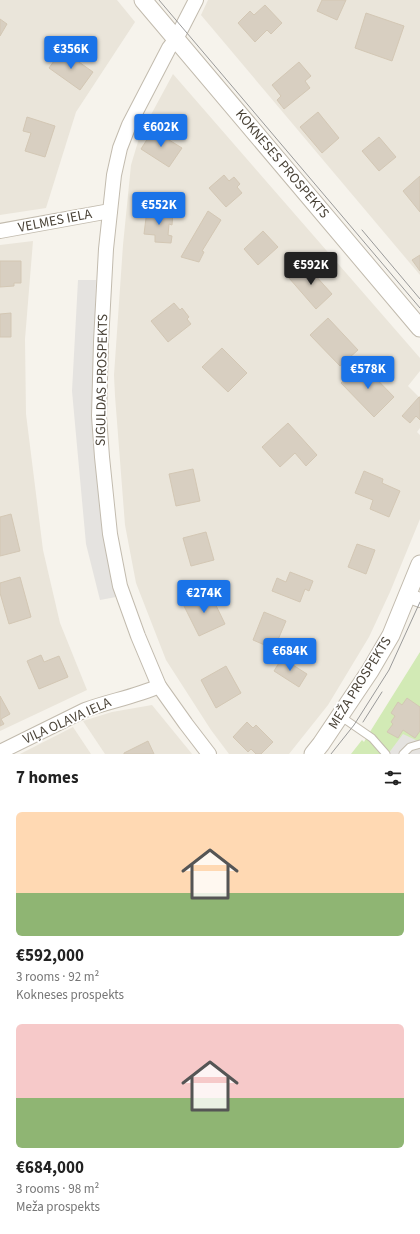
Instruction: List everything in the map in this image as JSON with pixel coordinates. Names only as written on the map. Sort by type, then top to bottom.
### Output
[{"type":"street","name":"KOKNESES PROSPEKTS","points":[[143,0],[420,328]]},
{"type":"street","name":"SIGULDAS PROSPEKTS","points":[[196,0],[129,125],[120,148],[114,175],[110,211],[100,342],[99,416],[110,534],[120,586],[158,686],[209,754]]},
{"type":"street","name":"VELMES IELA","points":[[0,231],[110,211]]},
{"type":"street","name":"MEŽA PROSPEKTS","points":[[313,754],[370,671],[414,597],[420,564]]},
{"type":"street","name":"VIĻA OLAVA IELA","points":[[0,752],[85,710],[149,691],[158,686]]},
{"type":"lane","points":[[340,716],[372,738],[386,754]]},
{"type":"lane","points":[[404,754],[410,748],[420,744]]},
{"type":"shaded area","points":[[0,0],[117,0],[135,22],[76,112],[46,208],[0,215]]},
{"type":"shaded area","points":[[208,0],[420,0],[420,275],[201,15]]},
{"type":"shaded area","points":[[173,74],[420,358],[420,371],[408,386],[419,397],[402,416],[410,423],[416,416],[420,420],[420,428],[417,432],[420,435],[420,519],[390,592],[369,637],[328,705],[289,754],[229,754],[211,730],[166,660],[136,583],[125,525],[114,375],[123,245],[131,165],[140,135]]},
{"type":"shaded area","points":[[33,241],[25,339],[26,414],[43,550],[60,623],[87,690],[0,731],[0,245]]},
{"type":"shaded area","points":[[78,280],[96,280],[93,391],[104,540],[116,597],[100,600],[86,544],[72,391]]},
{"type":"shaded area","points":[[152,705],[192,754],[105,754],[83,721],[112,712]]},
{"type":"shaded area","points":[[73,727],[91,754],[20,754]]},
{"type":"shaded area","points":[[403,734],[420,742],[420,754],[388,754]]},
{"type":"green space","points":[[420,652],[420,754],[351,754],[362,740],[364,742]]},
{"type":"building","points":[[322,0],[346,0],[337,20],[317,11]]},
{"type":"building","points":[[265,5],[282,23],[271,34],[267,30],[255,42],[238,23],[250,11],[254,15]]},
{"type":"building","points":[[366,13],[404,26],[392,61],[355,48]]},
{"type":"building","points":[[0,19],[7,24],[0,36]]},
{"type":"building","points":[[62,50],[93,72],[80,90],[49,68]]},
{"type":"building","points":[[299,62],[311,76],[305,81],[310,88],[284,109],[277,100],[281,96],[272,85]]},
{"type":"building","points":[[318,112],[339,138],[322,153],[300,127]]},
{"type":"building","points":[[27,117],[55,126],[45,157],[25,151],[31,133],[23,131]]},
{"type":"building","points":[[153,130],[182,148],[169,167],[141,149]]},
{"type":"building","points":[[379,137],[396,157],[379,171],[362,151]]},
{"type":"building","points":[[224,175],[229,181],[234,177],[240,184],[237,187],[242,193],[226,207],[209,188]]},
{"type":"building","points":[[420,176],[420,212],[403,191]]},
{"type":"building","points":[[147,210],[173,213],[172,225],[169,224],[168,235],[172,236],[171,243],[155,242],[155,235],[144,234]]},
{"type":"building","points":[[208,211],[221,220],[202,251],[204,252],[199,262],[181,257]]},
{"type":"building","points":[[263,231],[278,247],[258,265],[244,249]]},
{"type":"building","points":[[420,255],[420,271],[412,260]]},
{"type":"building","points":[[0,261],[21,261],[21,283],[14,283],[14,286],[0,287]]},
{"type":"building","points":[[305,264],[332,294],[316,309],[289,278]]},
{"type":"building","points":[[174,303],[180,310],[182,308],[189,317],[187,319],[191,324],[168,342],[151,321]]},
{"type":"building","points":[[11,313],[11,337],[0,337],[0,314]]},
{"type":"building","points":[[328,318],[358,350],[340,366],[310,335]]},
{"type":"building","points":[[222,348],[247,373],[228,392],[202,367]]},
{"type":"building","points":[[361,363],[394,397],[374,417],[341,383]]},
{"type":"building","points":[[419,397],[420,420],[416,416],[410,423],[402,416]]},
{"type":"building","points":[[288,423],[317,455],[306,466],[295,453],[280,467],[262,447]]},
{"type":"building","points":[[193,469],[200,501],[176,506],[169,474]]},
{"type":"building","points":[[364,471],[383,479],[382,483],[400,491],[389,517],[370,509],[373,500],[355,493]]},
{"type":"building","points":[[11,514],[20,551],[0,556],[0,517]]},
{"type":"building","points":[[206,532],[214,560],[191,566],[183,538]]},
{"type":"building","points":[[357,544],[375,550],[366,574],[348,567]]},
{"type":"building","points":[[290,572],[313,581],[309,591],[305,589],[300,602],[272,591],[277,578],[286,582]]},
{"type":"building","points":[[20,577],[31,617],[9,624],[0,593],[0,583]]},
{"type":"building","points":[[209,591],[225,624],[199,636],[183,604]]},
{"type":"building","points":[[264,612],[286,621],[274,649],[253,640]]},
{"type":"building","points":[[41,655],[44,662],[59,656],[68,677],[39,689],[27,661]]},
{"type":"building","points":[[282,658],[307,674],[299,687],[274,671]]},
{"type":"building","points":[[226,666],[241,693],[216,708],[201,680]]},
{"type":"building","points":[[0,696],[10,714],[1,719],[4,724],[0,726]]},
{"type":"building","points":[[407,698],[420,707],[420,731],[415,738],[403,730],[398,738],[387,732],[393,724],[391,722],[395,716],[391,713],[398,702],[402,705]]},
{"type":"building","points":[[247,722],[253,728],[256,725],[273,742],[261,754],[256,754],[251,749],[248,752],[233,737]]},
{"type":"building","points":[[148,741],[154,754],[124,754],[124,753]]},
{"type":"tram line","points":[[159,0],[420,308]]},
{"type":"tram line","points":[[362,230],[420,299]]},
{"type":"tram line","points":[[331,754],[354,725],[389,670],[420,602]]},
{"type":"tram line","points":[[363,722],[382,692]]}]
